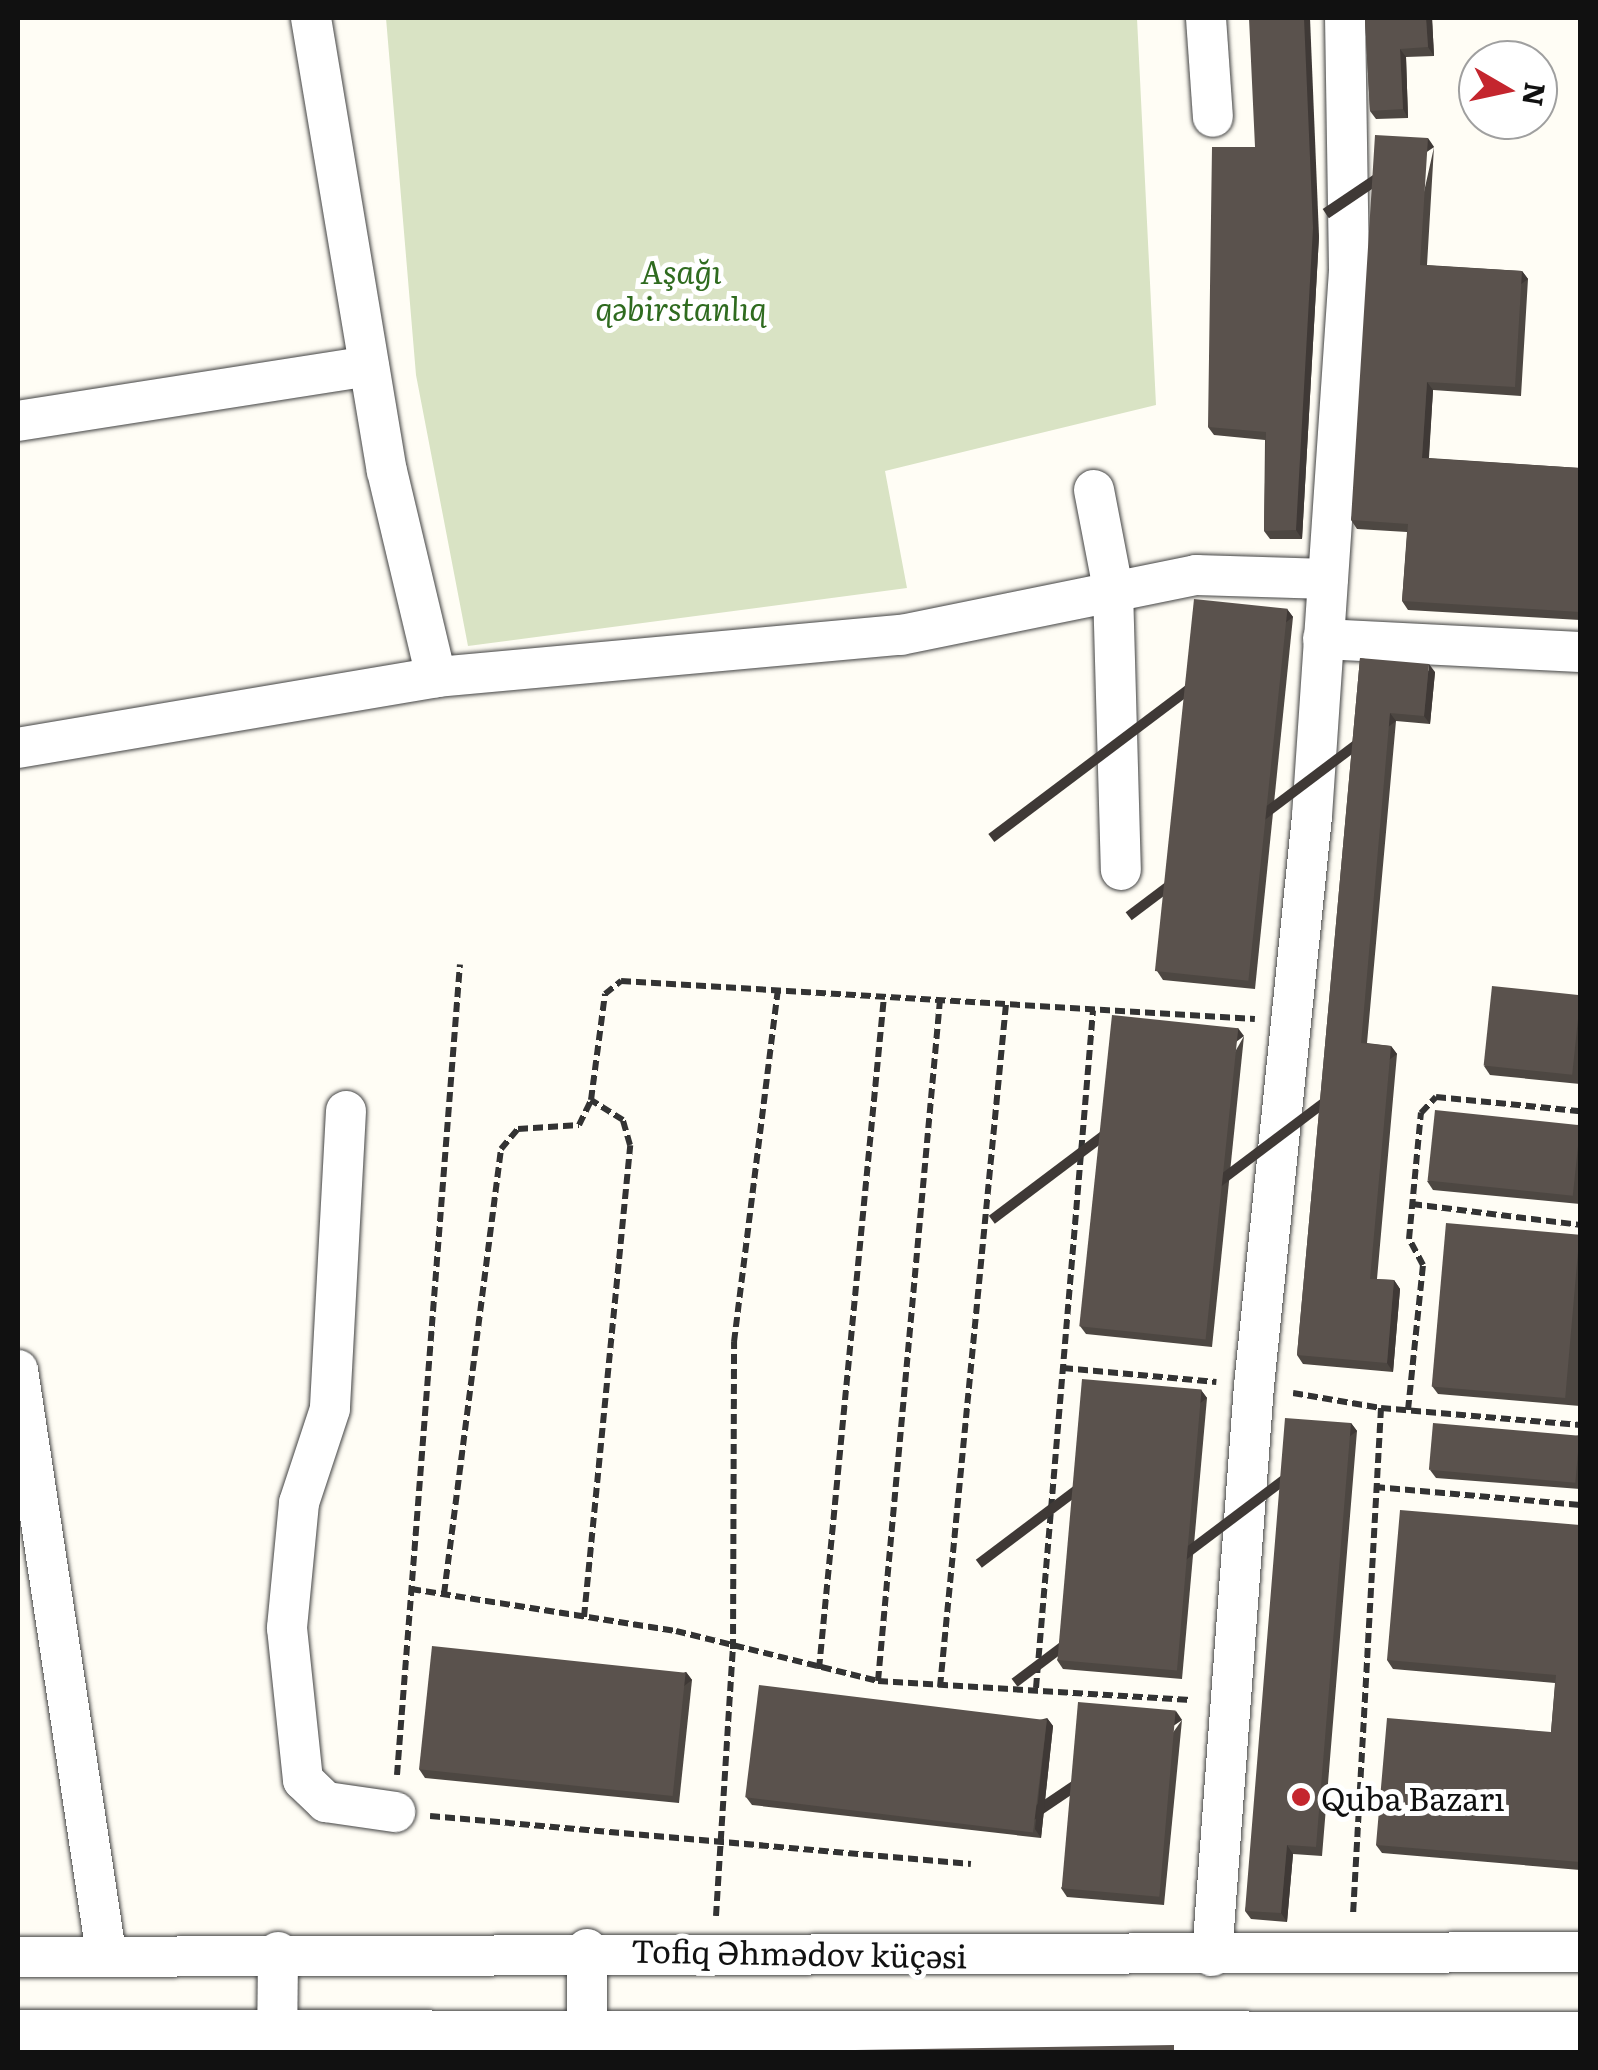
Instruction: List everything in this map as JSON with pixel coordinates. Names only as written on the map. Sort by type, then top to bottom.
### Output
[{"type":"street","points":[[311,18],[370,366],[436,678]]},
{"type":"street","points":[[1206,18],[1212,117]]},
{"type":"street","points":[[1212,1956],[1254,1386],[1291,1021],[1328,579],[1349,270],[1345,18]]},
{"type":"street","points":[[18,421],[370,366]]},
{"type":"street","points":[[1094,490],[1113,589],[1121,870]]},
{"type":"street","points":[[18,748],[436,678],[900,634],[1113,589],[1196,576],[1328,579]]},
{"type":"street","points":[[1322,639],[1580,652]]},
{"type":"street","points":[[346,1111],[330,1409],[299,1503],[287,1628],[304,1780],[326,1802],[395,1812]]},
{"type":"street","points":[[18,1370],[106,1952]]},
{"type":"street","points":[[587,1950],[587,2039]]},
{"type":"street","name":"Tofiq Əhmədov küçəsi","points":[[18,1957],[106,1952],[587,1950],[1212,1956],[1580,1952]]},
{"type":"street","points":[[277,2039],[278,1952]]},
{"type":"street","points":[[18,2030],[277,2039],[1580,2032]]},
{"type":"path","points":[[460,964],[395,1812],[716,1847],[970,1864]]},
{"type":"path","points":[[444,1594],[501,1149],[518,1129],[579,1126],[591,1100],[605,994],[621,981],[1291,1021]]},
{"type":"path","points":[[716,1952],[716,1847],[733,1650],[734,1342],[778,990]]},
{"type":"path","points":[[819,1669],[884,997]]},
{"type":"path","points":[[878,1681],[940,1000]]},
{"type":"path","points":[[940,1687],[1006,1004]]},
{"type":"path","points":[[1036,1688],[1093,1010]]},
{"type":"path","points":[[1408,1410],[1423,1265],[1409,1239],[1420,1113],[1436,1097],[1580,1112]]},
{"type":"path","points":[[584,1617],[630,1145],[623,1120],[591,1100]]},
{"type":"path","points":[[1412,1204],[1580,1225]]},
{"type":"path","points":[[1063,1368],[1254,1386],[1381,1408],[1580,1425]]},
{"type":"path","points":[[1351,1956],[1381,1408]]},
{"type":"path","points":[[1375,1487],[1580,1505]]},
{"type":"path","points":[[410,1589],[584,1617],[878,1681],[1232,1703]]},
{"type":"green space","name":"Aşağı qəbirstanlıq","points":[[386,18],[1137,18],[1156,405],[885,471],[907,588],[468,646],[416,375]]},
{"type":"building","points":[[1249,18],[1304,18],[1313,228],[1296,530],[1264,531],[1266,432],[1208,427],[1212,147],[1255,147]]},
{"type":"building","points":[[1365,18],[1426,18],[1428,47],[1400,49],[1403,109],[1370,111]]},
{"type":"building","points":[[1375,135],[1428,138],[1420,265],[1522,271],[1515,387],[1427,382],[1422,458],[1580,468],[1580,612],[1402,601],[1408,524],[1351,520]]},
{"type":"building","points":[[1194,599],[1287,609],[1248,981],[1155,971]]},
{"type":"building","points":[[1360,658],[1429,664],[1424,716],[1390,713],[1361,1043],[1391,1046],[1370,1279],[1394,1280],[1387,1363],[1297,1355]]},
{"type":"building","points":[[1492,986],[1580,995],[1572,1075],[1484,1066]]},
{"type":"building","points":[[1112,1015],[1238,1028],[1206,1340],[1079,1326]]},
{"type":"building","points":[[1435,1110],[1580,1125],[1573,1196],[1428,1181]]},
{"type":"building","points":[[1446,1223],[1579,1235],[1565,1398],[1432,1386]]},
{"type":"building","points":[[1082,1379],[1202,1389],[1177,1670],[1057,1660]]},
{"type":"building","points":[[1285,1418],[1351,1423],[1316,1847],[1287,1845],[1281,1913],[1245,1911]]},
{"type":"building","points":[[1433,1423],[1579,1436],[1575,1483],[1429,1470]]},
{"type":"building","points":[[1400,1510],[1580,1525],[1580,1862],[1376,1845],[1387,1718],[1551,1732],[1556,1675],[1387,1660]]},
{"type":"building","points":[[432,1646],[686,1673],[673,1796],[419,1769]]},
{"type":"building","points":[[759,1685],[1047,1720],[1033,1832],[745,1797]]},
{"type":"building","points":[[1078,1702],[1176,1711],[1159,1897],[1062,1888]]},
{"type":"building","points":[[1174,2045],[1174,2052],[728,2052]]},
{"type":"place","name":"Quba Bazarı","points":[[1301,1797]]}]
